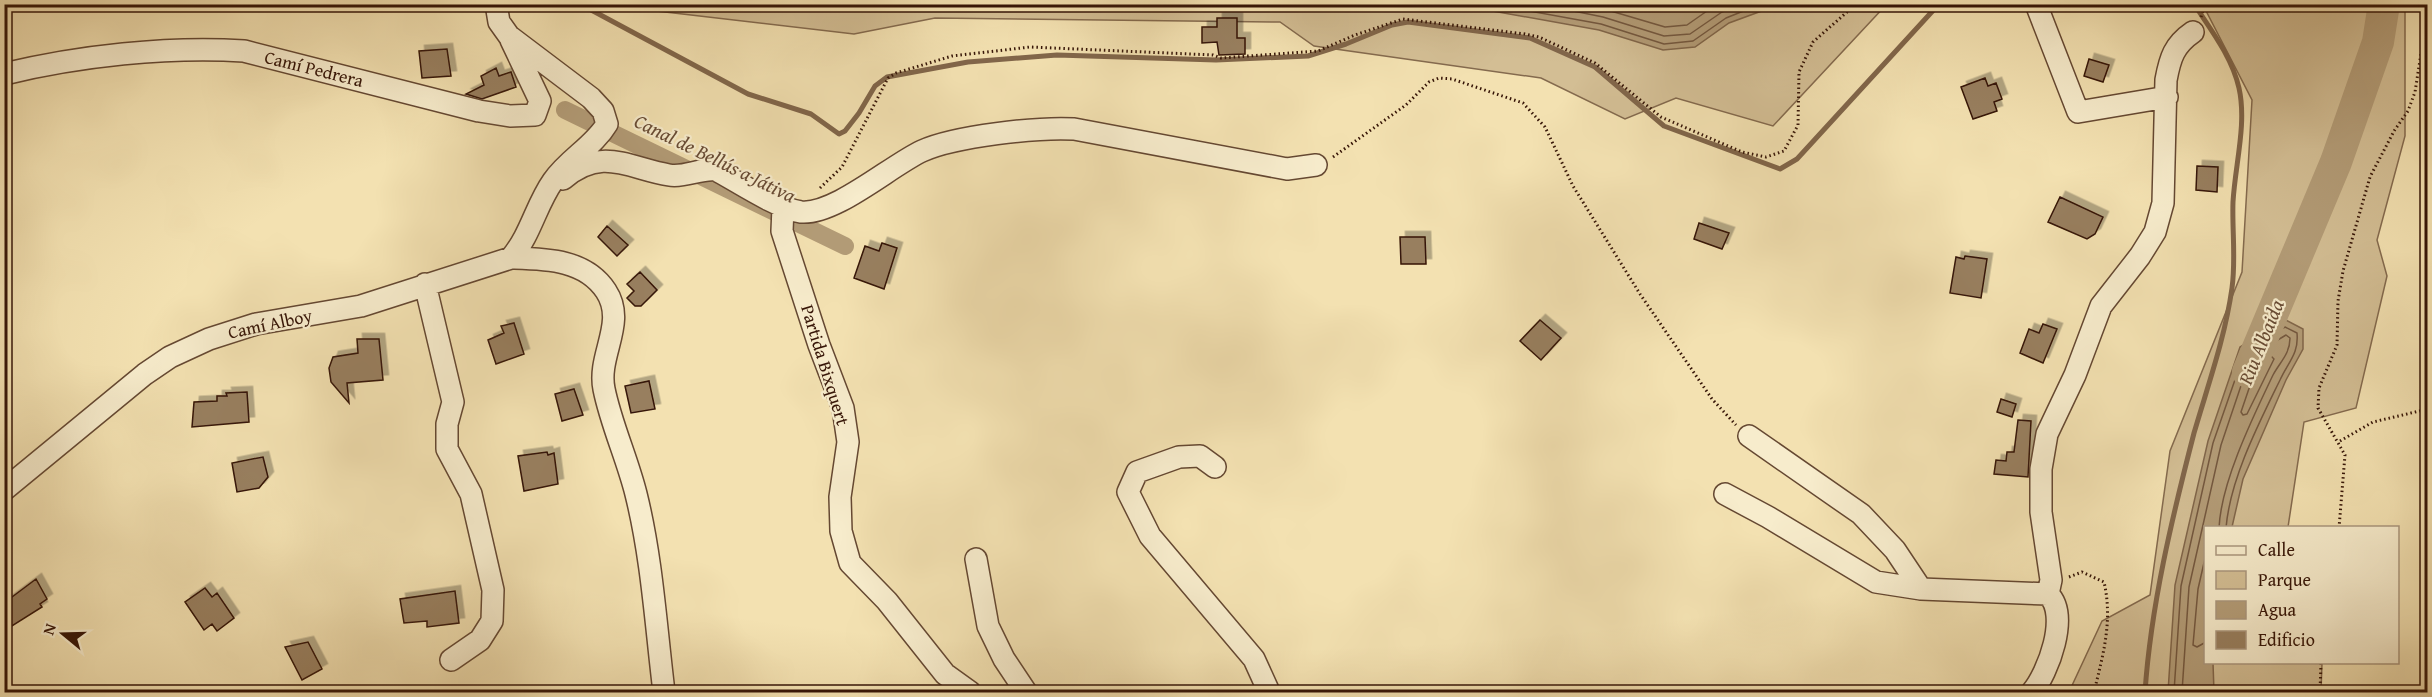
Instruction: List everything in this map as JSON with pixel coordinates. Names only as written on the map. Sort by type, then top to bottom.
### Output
[{"type":"street","points":[[496,4],[499,22],[509,36],[591,98],[603,111],[607,124],[562,169],[542,198],[524,243],[511,258]]},
{"type":"street","points":[[2036,4],[2078,112],[2167,97]]},
{"type":"street","points":[[2048,594],[2051,580],[2040,512],[2045,442],[2101,306],[2140,256],[2160,223],[2170,60],[2180,41],[2198,23]]},
{"type":"street","name":"Camí Pedrera","points":[[4,74],[49,63],[218,49],[244,51],[479,111],[510,116],[535,115],[540,101],[509,36]]},
{"type":"street","points":[[542,198],[568,175],[598,161],[608,160],[670,175],[716,170],[783,207],[801,212],[825,208],[923,150],[948,143],[1048,128],[1074,129],[1287,169],[1316,165]]},
{"type":"street","name":"Partida Bixquert","points":[[783,207],[782,231],[819,345],[843,408],[848,442],[840,497],[841,531],[850,563],[894,609],[945,674],[970,693]]},
{"type":"street","points":[[511,258],[569,263],[598,282],[611,300],[615,326],[605,360],[604,388],[636,496],[657,622],[664,693]]},
{"type":"street","name":"Camí Alboy","points":[[4,490],[145,374],[170,357],[230,331],[256,324],[361,306],[511,258]]},
{"type":"street","points":[[425,284],[453,402],[447,424],[447,449],[471,494],[493,590],[492,621],[480,640],[451,660]]},
{"type":"street","points":[[1749,436],[1861,513],[1896,550],[1921,589]]},
{"type":"street","points":[[1215,467],[1200,456],[1179,457],[1137,472],[1128,492],[1150,536],[1254,659],[1269,693]]},
{"type":"street","points":[[1725,494],[1768,517],[1869,579],[1921,589],[2048,594],[2054,599],[2057,614],[2053,648],[2047,669],[2032,693]]},
{"type":"street","points":[[976,559],[988,626],[1004,659],[1026,693]]},
{"type":"path","points":[[818,190],[842,167],[888,78],[896,73],[952,56],[1030,47],[1213,55],[1221,58],[1318,51],[1354,34],[1403,19],[1539,37],[1595,63],[1661,117],[1742,152],[1766,157],[1784,151],[1798,125],[1799,72],[1813,42],[1856,4]]},
{"type":"path","points":[[2198,23],[2205,4]]},
{"type":"path","points":[[2339,526],[2345,455],[2318,408],[2319,388],[2337,345],[2338,301],[2343,271],[2370,177],[2394,131],[2408,111],[2415,92],[2427,9]]},
{"type":"path","points":[[1316,165],[1336,155],[1406,105],[1429,82],[1439,78],[1452,79],[1523,103],[1545,127],[1573,186],[1640,294],[1712,399],[1749,436]]},
{"type":"path","points":[[2339,441],[2373,422],[2427,409]]},
{"type":"path","points":[[2048,594],[2064,579],[2082,572],[2104,582],[2108,598],[2107,643],[2094,693]]},
{"type":"path","points":[[2320,693],[2321,664]]},
{"type":"green space","points":[[632,5],[1886,5],[1773,126],[1676,98],[1625,119],[1541,78],[1314,46],[1280,22],[935,18],[854,34],[648,10]]},
{"type":"green space","points":[[2203,5],[2405,5],[2405,136],[2377,240],[2387,276],[2356,408],[2304,422],[2288,526],[2204,526],[2204,664],[2322,664],[2321,692],[2069,692],[2102,621],[2150,595],[2170,451],[2242,272],[2252,100]]},
{"type":"water","points":[[1459,5],[1778,5],[1729,23],[1695,47],[1663,50],[1599,30]]},
{"type":"water","points":[[2284,319],[2303,329],[2303,349],[2286,380],[2243,479],[2232,526],[2204,526],[2204,664],[2213,664],[2214,692],[2168,692],[2175,585],[2208,441],[2240,347]]},
{"type":"building","points":[[1217,18],[1237,18],[1237,38],[1245,38],[1245,54],[1219,55],[1217,42],[1202,43],[1202,27],[1217,27]]},
{"type":"building","points":[[447,49],[451,76],[422,78],[419,51]]},
{"type":"building","points":[[2089,59],[2109,65],[2103,82],[2084,76]]},
{"type":"building","points":[[496,68],[499,76],[511,72],[516,87],[482,99],[466,94],[484,85],[481,76]]},
{"type":"building","points":[[1985,78],[1988,86],[1996,83],[2002,99],[1994,102],[1997,111],[1973,119],[1961,87]]},
{"type":"building","points":[[2197,166],[2218,167],[2217,192],[2196,190]]},
{"type":"building","points":[[2060,197],[2103,217],[2095,234],[2087,239],[2048,222]]},
{"type":"building","points":[[1699,223],[1729,233],[1722,249],[1694,239]]},
{"type":"building","points":[[607,226],[628,245],[617,256],[598,237]]},
{"type":"building","points":[[1400,237],[1425,237],[1426,264],[1401,264]]},
{"type":"building","points":[[882,243],[897,248],[884,289],[854,278],[865,246],[879,251]]},
{"type":"building","points":[[1965,256],[1987,259],[1981,298],[1950,293],[1956,257],[1964,259]]},
{"type":"building","points":[[640,272],[657,290],[641,306],[635,306],[627,298],[634,291],[627,284]]},
{"type":"building","points":[[1540,320],[1561,338],[1541,360],[1520,341]]},
{"type":"building","points":[[514,323],[524,354],[496,364],[488,340],[504,333],[501,326]]},
{"type":"building","points":[[2043,324],[2057,329],[2043,363],[2020,353],[2029,329],[2039,333]]},
{"type":"building","points":[[357,339],[379,339],[383,380],[347,383],[349,403],[331,382],[329,368],[333,357],[358,353]]},
{"type":"building","points":[[649,381],[655,409],[631,413],[625,386]]},
{"type":"building","points":[[574,389],[583,415],[562,421],[555,394]]},
{"type":"building","points":[[247,392],[249,422],[192,427],[194,402],[217,401],[217,396],[227,396],[226,393]]},
{"type":"building","points":[[2001,399],[2016,404],[2012,417],[1997,412]]},
{"type":"building","points":[[2018,420],[2031,421],[2028,477],[1994,474],[1996,460],[2006,461],[2007,452],[2014,452]]},
{"type":"building","points":[[547,452],[548,455],[554,453],[558,484],[524,491],[518,456]]},
{"type":"building","points":[[263,457],[268,477],[259,488],[237,492],[232,463]]},
{"type":"building","points":[[36,579],[47,599],[40,604],[42,607],[4,631],[4,603]]},
{"type":"building","points":[[205,588],[212,597],[217,593],[234,618],[217,631],[212,624],[204,630],[185,602]]},
{"type":"building","points":[[455,591],[459,623],[427,627],[427,621],[404,623],[400,599]]},
{"type":"building","points":[[308,642],[322,669],[302,680],[285,647]]},
{"type":"waterway","points":[[580,4],[748,94],[811,114],[839,134],[845,131],[859,113],[875,86],[887,77],[968,62],[1057,55],[1216,60],[1308,56],[1346,44],[1392,25],[1408,22],[1530,38],[1595,67],[1664,126],[1780,169],[1797,159],[1939,4]]},
{"type":"waterway","points":[[2145,692],[2157,594],[2194,433],[2225,325],[2233,277],[2233,202],[2241,130],[2241,102],[2231,65],[2194,4]]},
{"type":"waterway","name":"Riu Albaida","points":[[2248,372],[2336,162],[2378,42],[2384,4]]},
{"type":"waterway","name":"Canal de Bellús a Játiva","points":[[565,110],[845,246]]}]
